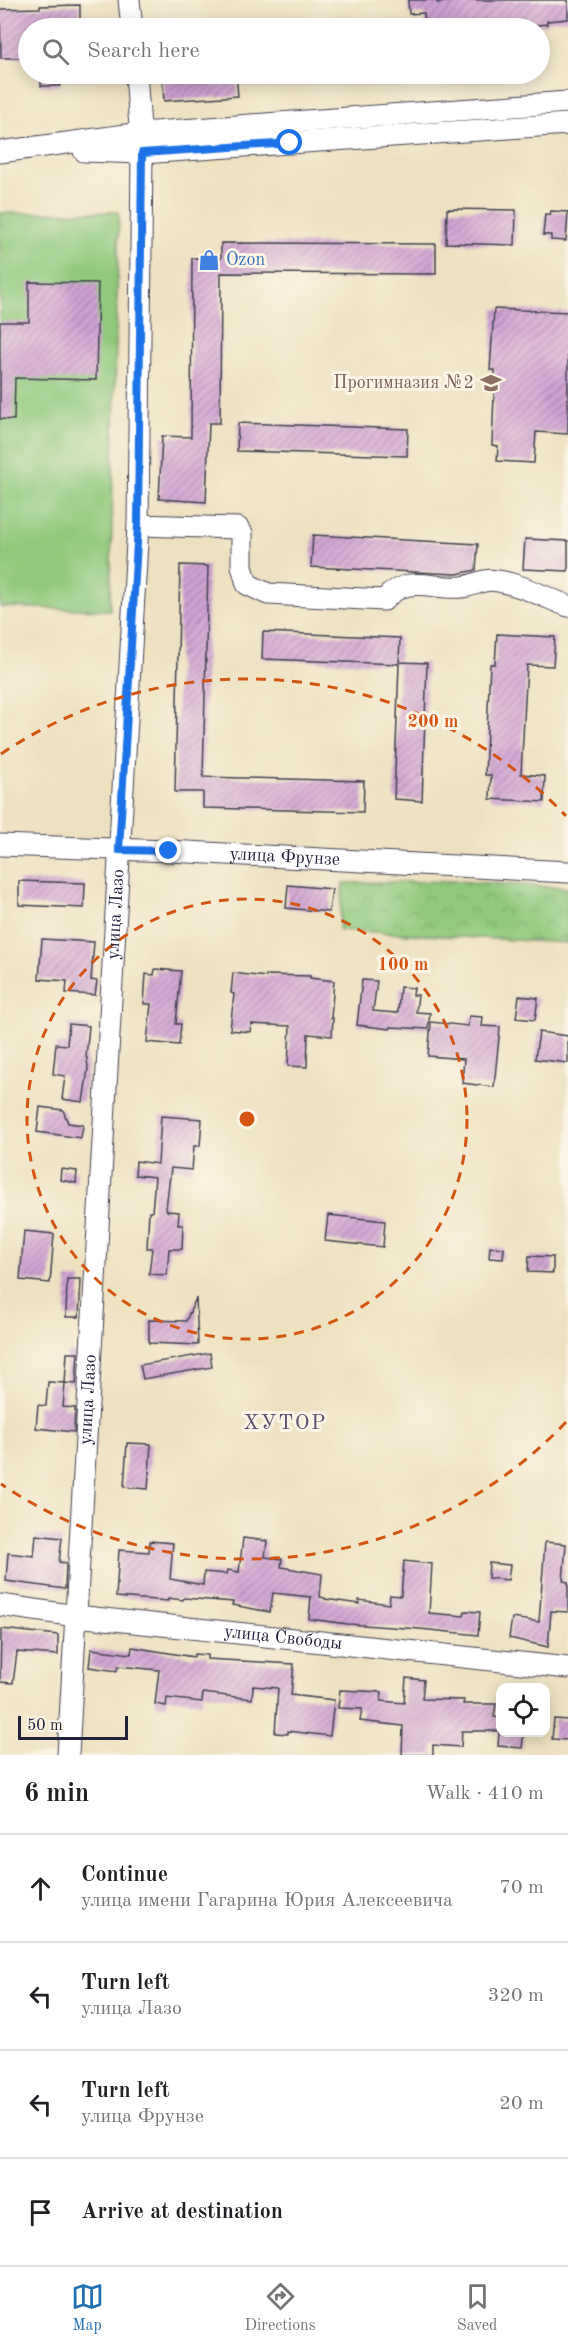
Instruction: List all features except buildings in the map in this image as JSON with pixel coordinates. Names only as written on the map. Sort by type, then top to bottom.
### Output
[{"type":"street","points":[[129,0],[131,18]]},
{"type":"street","name":"улица Лазо","points":[[68,1755],[138,525],[142,143],[137,84]]},
{"type":"street","points":[[142,143],[568,102]]},
{"type":"street","points":[[0,152],[142,143],[568,124]]},
{"type":"street","points":[[138,525],[238,528],[242,533],[242,567],[247,584],[268,594],[384,600],[394,590],[414,584],[464,588],[482,580],[500,581],[568,606]]},
{"type":"street","name":"улица Фрунзе","points":[[0,845],[568,872]]},
{"type":"street","name":"улица Свободы","points":[[0,1605],[76,1616],[568,1668]]},
{"type":"green space","points":[[119,212],[110,610],[0,607],[0,213]]},
{"type":"green space","points":[[456,881],[568,888],[568,943],[339,930],[343,883]]},
{"type":"place","name":"Ozon","points":[[209,260]]},
{"type":"place","name":"Прогимназия №2","points":[[491,383]]},
{"type":"district","name":"ХУТОР","points":[[285,1423]]},
{"type":"route","points":[[169,851],[119,850],[138,525],[142,153],[290,143]]}]
